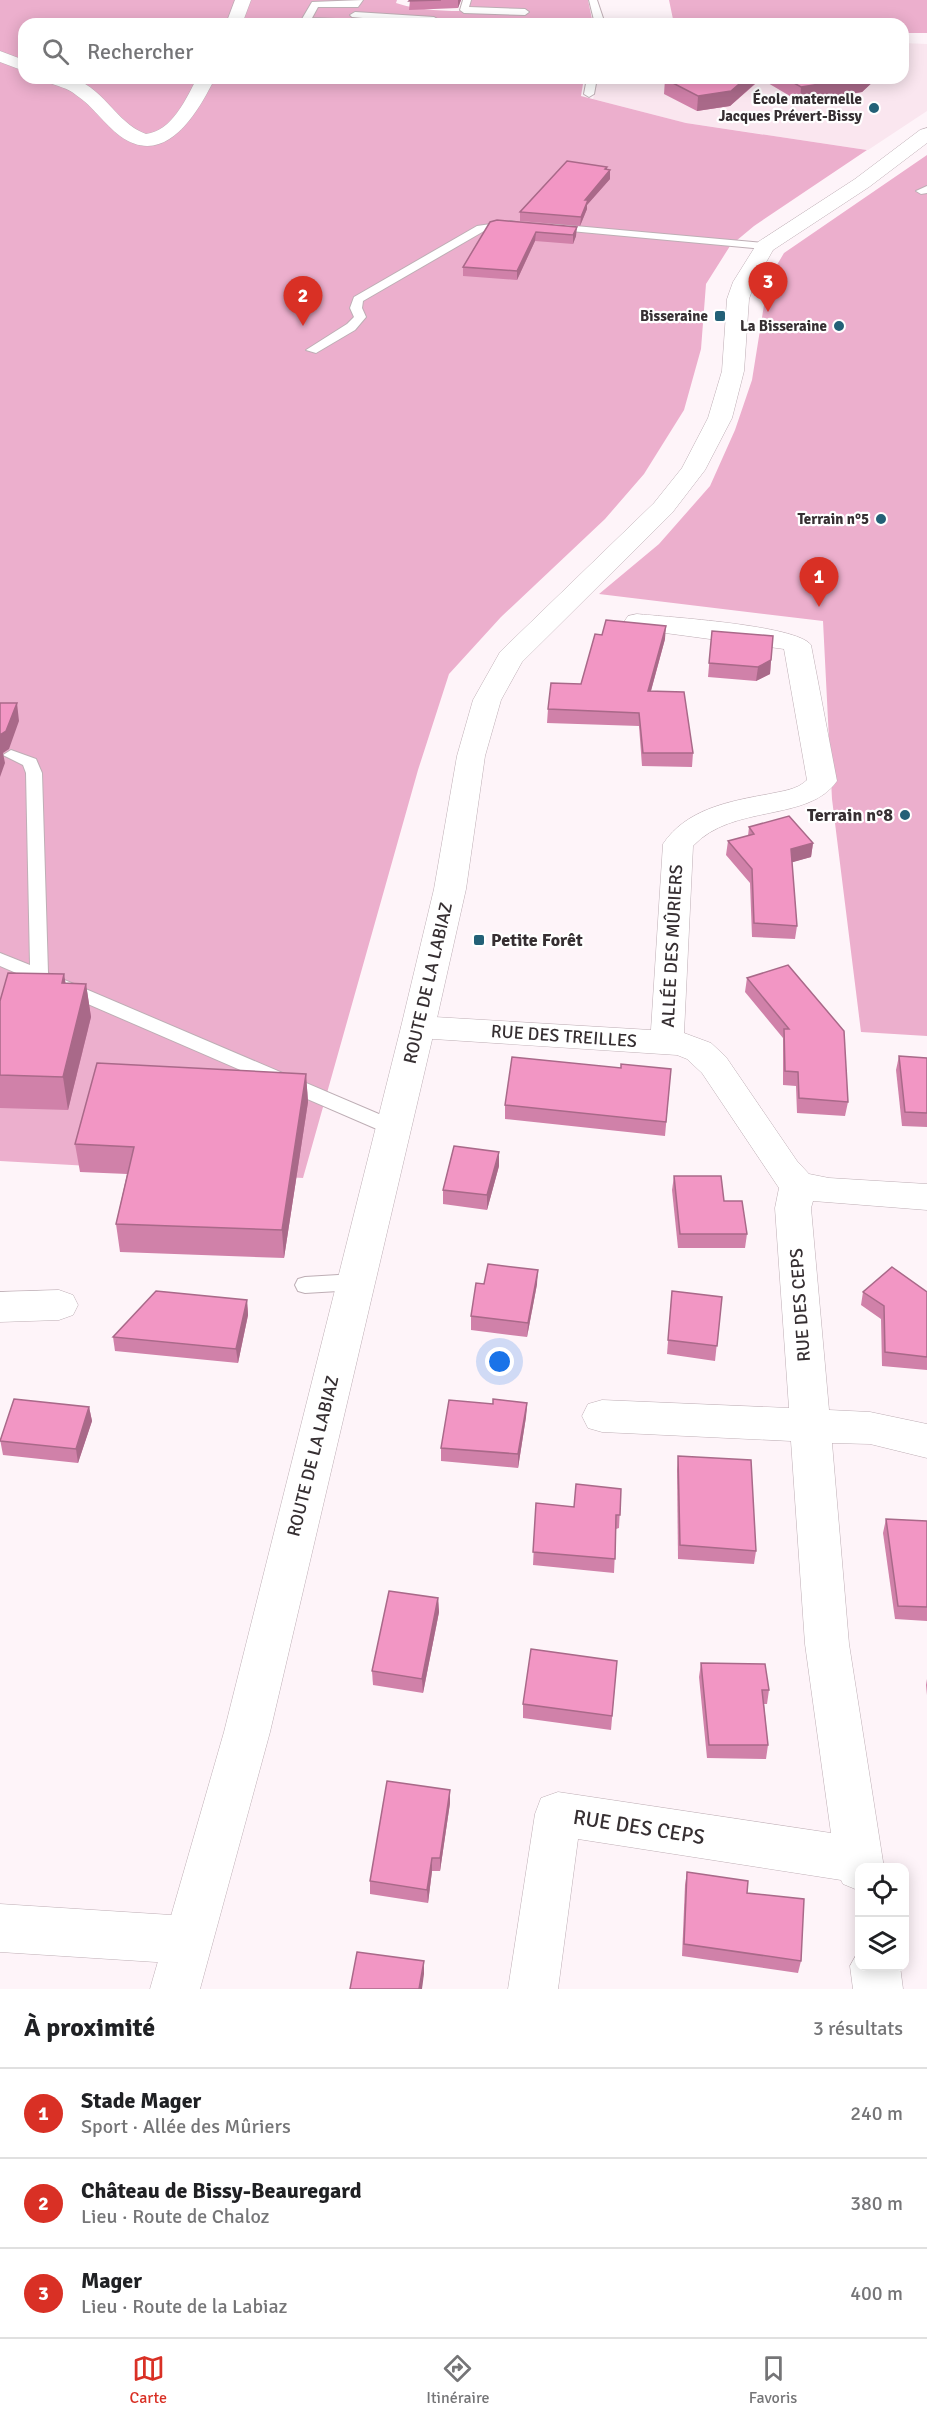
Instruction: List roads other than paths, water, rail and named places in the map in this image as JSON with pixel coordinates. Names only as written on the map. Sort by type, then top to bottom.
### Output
[{"type":"street","points":[[236,18],[243,0]]},
{"type":"street","points":[[0,56],[18,64]]},
{"type":"street","points":[[68,84],[82,90],[131,135],[146,140],[164,135],[187,115],[203,84]]},
{"type":"street","name":"ROUTE DE LA LABIAZ","points":[[175,1989],[247,1732],[418,1027],[450,889],[471,756],[487,700],[510,658],[663,508],[693,470],[720,417],[733,371],[738,299],[744,282],[765,246],[862,183],[927,134]]},
{"type":"street","name":"ALLÉE DES MÛRIERS","points":[[637,622],[782,639],[797,645],[822,782],[815,789],[801,796],[704,821],[688,830],[678,844],[667,1042]]},
{"type":"street","name":"RUE DES TREILLES","points":[[418,1027],[667,1042],[681,1044],[699,1051],[714,1065],[784,1170],[798,1185]]},
{"type":"street","points":[[798,1185],[829,1191],[927,1197]]},
{"type":"street","name":"RUE DES CEPS","points":[[798,1185],[793,1208],[808,1426],[827,1644],[859,1863]]},
{"type":"street","points":[[0,1307],[59,1305]]},
{"type":"street","points":[[602,1416],[870,1428],[927,1441]]},
{"type":"street","name":"RUE DES CEPS","points":[[533,1989],[558,1814],[855,1863]]},
{"type":"street","points":[[0,1928],[187,1940]]},
{"type":"street","points":[[876,1971],[878,1989]]},
{"type":"lane","points":[[467,0],[464,10],[525,12]]},
{"type":"lane","points":[[473,18],[480,0]]},
{"type":"lane","points":[[490,18],[498,0]]},
{"type":"lane","points":[[506,18],[514,0]]},
{"type":"lane","points":[[523,18],[530,0]]},
{"type":"lane","points":[[593,0],[598,18]]},
{"type":"lane","points":[[307,18],[315,4],[358,2],[353,18]]},
{"type":"lane","points":[[307,18],[339,16]]},
{"type":"lane","points":[[589,94],[591,84]]},
{"type":"lane","points":[[312,350],[351,327],[360,317],[356,308],[357,299],[481,228],[497,224],[522,225]]},
{"type":"lane","points":[[542,226],[765,246]]},
{"type":"lane","points":[[11,755],[30,762],[34,773],[39,975]]},
{"type":"lane","points":[[0,959],[393,1128]]},
{"type":"lane","points":[[305,1285],[356,1282]]},
{"type":"place","name":"École maternelle Jacques Prévert-Bissy","points":[[874,108]]},
{"type":"place","name":"Mager","points":[[768,312]]},
{"type":"place","name":"Bisseraine","points":[[720,316]]},
{"type":"place","name":"Château de Bissy-Beauregard","points":[[303,326]]},
{"type":"place","name":"La Bisseraine","points":[[839,326]]},
{"type":"place","name":"Terrain n°5","points":[[881,519]]},
{"type":"place","name":"Stade Mager","points":[[819,607]]},
{"type":"place","name":"Terrain n°8","points":[[905,815]]},
{"type":"place","name":"Petite Forêt","points":[[479,940]]}]
